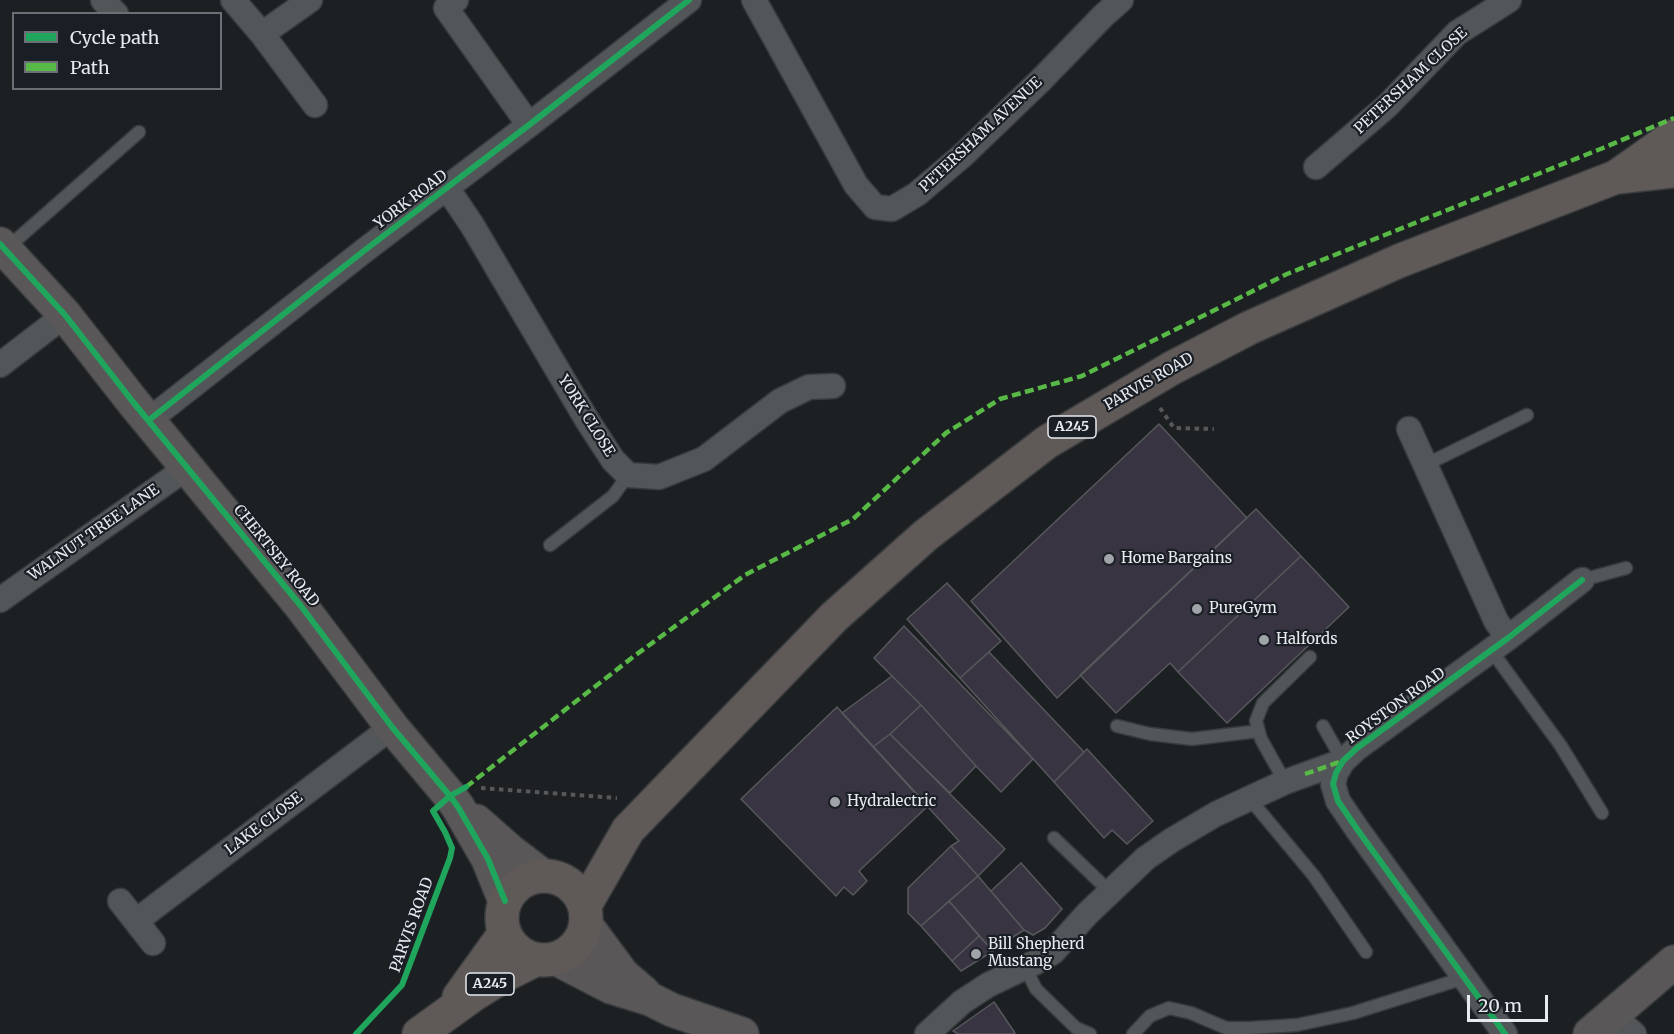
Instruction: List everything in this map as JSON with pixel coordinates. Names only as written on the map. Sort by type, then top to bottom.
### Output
[{"type":"main road","name":"PARVIS ROAD","points":[[551,877],[628,830],[834,617],[926,535],[1047,442],[1172,368],[1249,328],[1399,261],[1616,177],[1674,136]]},
{"type":"main road","name":"PARVIS ROAD","points":[[1616,177],[1674,171]]},
{"type":"main road","name":"PARVIS ROAD","points":[[586,915],[628,830]]},
{"type":"main road","points":[[551,877],[571,885],[579,894],[586,915],[583,937],[567,954],[546,959],[522,954],[512,945],[505,933],[502,923],[505,901],[521,883],[532,878],[551,877]]},
{"type":"main road","name":"A245","points":[[448,1013],[505,933]]},
{"type":"main road","name":"A245","points":[[419,1034],[489,985],[546,959]]},
{"type":"street","points":[[103,0],[114,12]]},
{"type":"street","points":[[233,0],[262,34],[315,105]]},
{"type":"street","points":[[262,34],[310,0]]},
{"type":"street","name":"YORK ROAD","points":[[149,420],[689,0]]},
{"type":"street","name":"PETERSHAM AVENUE","points":[[754,0],[856,185],[875,207],[892,209],[917,194],[963,155],[1121,0]]},
{"type":"street","name":"PETERSHAM CLOSE","points":[[1316,167],[1387,106],[1457,33],[1509,0]]},
{"type":"street","points":[[447,3],[529,125]]},
{"type":"street","name":"YORK CLOSE","points":[[447,188],[472,225],[587,420],[613,460],[628,475]]},
{"type":"street","name":"CHERTSEY ROAD","points":[[2,247],[65,315],[302,606],[392,727],[468,797],[509,850],[551,877]]},
{"type":"street","points":[[0,365],[65,315]]},
{"type":"street","points":[[628,475],[658,477],[704,459],[780,401],[808,387],[833,386]]},
{"type":"street","points":[[1409,429],[1496,621],[1500,644]]},
{"type":"street","name":"WALNUT TREE LANE","points":[[0,600],[188,467]]},
{"type":"street","name":"ROYSTON ROAD","points":[[1505,1034],[1338,801],[1334,784],[1336,773],[1343,761],[1357,748],[1500,644],[1582,580]]},
{"type":"street","name":"LAKE CLOSE","points":[[136,921],[392,727]]},
{"type":"street","points":[[927,1034],[962,1002],[988,985],[1053,952],[1087,914],[1146,858],[1163,846],[1216,814],[1249,798],[1343,761]]},
{"type":"street","name":"CHERTSEY ROAD","points":[[468,797],[488,859],[505,901]]},
{"type":"street","points":[[120,901],[153,943]]},
{"type":"street","points":[[586,915],[623,975],[650,999]]},
{"type":"street","points":[[546,959],[611,987],[650,999],[672,1010],[734,1033]]},
{"type":"street","points":[[1612,1028],[1674,962]]},
{"type":"lane","points":[[2,247],[138,132]]},
{"type":"lane","points":[[1425,465],[1527,415]]},
{"type":"lane","points":[[550,545],[614,496],[628,475]]},
{"type":"lane","points":[[1582,580],[1626,568]]},
{"type":"lane","points":[[1500,644],[1602,813]]},
{"type":"lane","points":[[1295,778],[1270,756],[1256,721],[1263,703],[1310,657]]},
{"type":"lane","points":[[1117,726],[1150,734],[1192,739],[1259,731]]},
{"type":"lane","points":[[1323,726],[1343,761]]},
{"type":"lane","points":[[1249,798],[1314,876],[1366,952]]},
{"type":"lane","points":[[1054,838],[1110,892]]},
{"type":"lane","points":[[1025,967],[1036,989],[1076,1028],[1090,1034]]},
{"type":"lane","points":[[1133,1034],[1150,1016],[1169,1008],[1191,1013],[1226,1028],[1297,1025],[1353,1013],[1464,978]]},
{"type":"path","points":[[1144,384],[1174,428],[1214,429]]},
{"type":"path","points":[[468,797],[621,798]]},
{"type":"building","name":"Home Bargains","points":[[1159,424],[1247,518],[1057,698],[971,601]]},
{"type":"building","name":"PureGym","points":[[1256,509],[1301,556],[1178,672],[1170,663],[1116,713],[1080,675]]},
{"type":"building","name":"Halfords","points":[[1301,556],[1349,607],[1227,723],[1178,672]]},
{"type":"building","points":[[947,583],[1001,641],[960,678],[907,619]]},
{"type":"building","points":[[904,626],[1033,759],[1001,792],[874,658]]},
{"type":"building","points":[[989,652],[1084,752],[1054,782],[960,678]]},
{"type":"building","points":[[892,676],[921,705],[873,747],[842,713]]},
{"type":"building","points":[[921,705],[976,766],[950,793],[890,734]]},
{"type":"building","name":"Hydralectric","points":[[837,707],[928,806],[859,871],[867,881],[853,895],[844,887],[836,896],[741,799]]},
{"type":"building","points":[[890,734],[1005,849],[978,876],[951,846],[959,841],[873,747]]},
{"type":"building","points":[[1087,749],[1153,821],[1127,844],[1112,830],[1104,838],[1054,782]]},
{"type":"building","points":[[951,846],[978,876],[921,926],[908,913],[908,888]]},
{"type":"building","points":[[1021,863],[1062,909],[1045,928],[1033,935],[1024,930],[991,891]]},
{"type":"building","points":[[978,876],[1024,930],[992,950],[949,901]]},
{"type":"building","points":[[949,901],[979,936],[952,961],[921,926]]},
{"type":"building","points":[[979,936],[993,951],[961,971],[952,961]]},
{"type":"building","points":[[994,1002],[1015,1033],[958,1034],[953,1031]]},
{"type":"marked path","points":[[466,787],[633,657],[745,575],[853,519],[946,433],[1000,399],[1082,376],[1287,274],[1674,118]]},
{"type":"marked path","points":[[1305,774],[1342,761]]},
{"type":"cycle path","points":[[149,420],[689,0]]},
{"type":"cycle path","points":[[0,244],[65,315],[133,402],[301,606],[392,727],[450,796],[488,859],[505,901]]},
{"type":"cycle path","points":[[1505,1034],[1357,829],[1338,801],[1333,784],[1343,761],[1357,748],[1508,638],[1582,580]]},
{"type":"cycle path","points":[[356,1034],[402,985],[452,848],[433,811],[450,796],[466,787]]},
{"type":"place","name":"Home Bargains","points":[[1109,559]]},
{"type":"place","name":"PureGym","points":[[1197,609]]},
{"type":"place","name":"Halfords","points":[[1264,640]]},
{"type":"place","name":"Hydralectric","points":[[835,802]]},
{"type":"place","name":"Bill Shepherd Mustang","points":[[976,954]]}]
